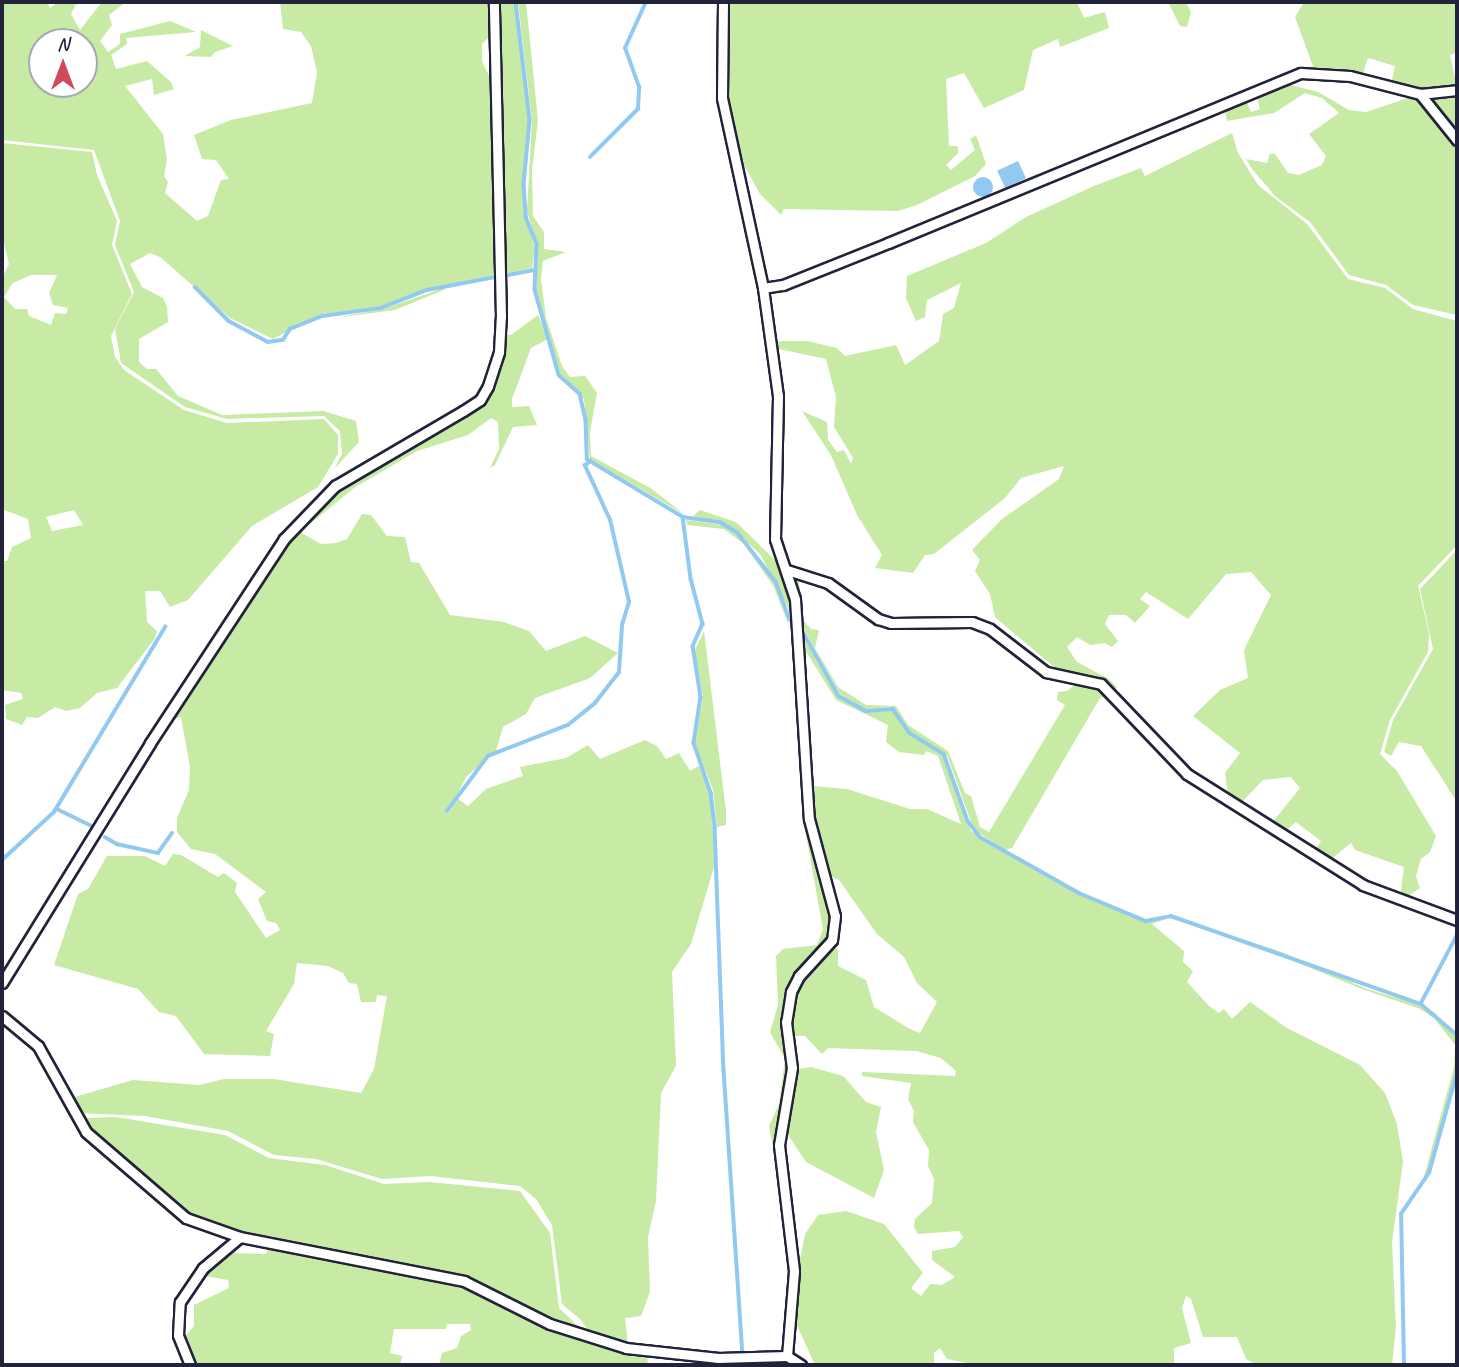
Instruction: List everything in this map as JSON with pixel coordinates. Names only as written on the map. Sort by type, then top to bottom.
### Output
[{"type":"street","points":[[2,983],[277,548],[335,486],[480,400],[488,386],[499,352],[501,317],[494,2]]},
{"type":"street","points":[[723,2],[722,98],[762,288],[780,416],[772,503],[775,539],[795,599],[811,838],[832,906],[835,931],[799,976],[786,1021],[792,1068],[779,1145],[794,1271],[787,1356]]},
{"type":"street","points":[[762,288],[783,285],[1301,73],[1350,76],[1420,94],[1457,90]]},
{"type":"street","points":[[1420,94],[1457,140]]},
{"type":"street","points":[[787,570],[828,583],[878,619],[891,623],[972,622],[990,629],[1046,672],[1101,684],[1187,774],[1363,885],[1457,920]]},
{"type":"street","points":[[2,1016],[38,1046],[86,1132],[186,1218],[240,1237],[464,1281],[550,1324],[625,1348],[718,1358],[787,1356],[801,1365]]},
{"type":"street","points":[[190,1365],[178,1335],[180,1302],[203,1268],[240,1237]]},
{"type":"green space","points":[[2,2],[47,2],[50,8],[58,2],[77,2],[71,14],[79,28],[28,28],[28,98],[98,98],[98,28],[82,28],[102,2],[126,2],[109,15],[112,25],[100,41],[108,52],[120,44],[120,34],[170,21],[196,32],[126,38],[127,44],[111,55],[116,69],[147,61],[171,82],[174,89],[154,95],[152,79],[125,86],[163,134],[167,160],[164,176],[168,182],[165,193],[197,221],[208,216],[221,180],[229,179],[216,160],[202,159],[194,135],[231,120],[312,103],[317,72],[311,46],[301,32],[283,29],[280,2],[490,2],[490,36],[482,44],[482,61],[491,80],[495,275],[426,289],[379,307],[321,314],[273,339],[230,318],[160,257],[150,253],[130,264],[142,287],[163,298],[167,307],[168,322],[139,339],[139,362],[147,369],[156,369],[178,396],[222,415],[323,411],[356,421],[359,442],[334,469],[342,454],[340,431],[324,416],[227,419],[185,407],[121,363],[115,329],[134,292],[115,245],[120,221],[94,150],[2,140]]},
{"type":"green space","points":[[498,2],[514,2],[529,122],[523,208],[535,248],[532,268],[503,274]]},
{"type":"green space","points":[[518,2],[526,2],[538,120],[532,170],[533,216],[544,232],[544,249],[566,252],[543,261],[541,279],[546,318],[562,366],[570,377],[585,376],[597,393],[590,432],[591,456],[652,489],[685,515],[590,459],[584,399],[560,373],[555,359],[536,290],[538,248],[527,211],[532,120]]},
{"type":"green space","points":[[724,2],[1077,2],[1084,18],[1105,12],[1109,28],[1060,47],[1058,39],[1033,50],[1024,90],[984,108],[964,73],[946,79],[949,146],[958,146],[958,153],[946,165],[951,170],[975,150],[970,139],[976,135],[986,164],[975,176],[917,205],[898,211],[784,209],[781,215],[760,194],[744,165],[765,275],[754,245],[722,79]]},
{"type":"green space","points":[[1168,2],[1186,2],[1191,12],[1187,27],[1180,26]]},
{"type":"green space","points":[[1304,2],[1457,2],[1457,52],[1450,55],[1457,87],[1421,93],[1391,84],[1395,66],[1368,58],[1362,76],[1314,69],[1295,17]]},
{"type":"green space","points":[[201,30],[233,46],[215,52],[211,57],[185,56],[200,47]]},
{"type":"green space","points":[[1287,84],[1318,92],[1349,110],[1366,112],[1411,97],[1420,99],[1450,134],[1457,146],[1457,315],[1413,305],[1386,285],[1349,275],[1310,222],[1276,197],[1252,169],[1246,159],[1267,163],[1270,154],[1275,154],[1288,173],[1299,175],[1322,165],[1326,156],[1309,134],[1339,113],[1322,98],[1305,93],[1274,113],[1227,121],[1225,111],[1247,102],[1251,112],[1260,109],[1257,97]]},
{"type":"green space","points":[[1457,93],[1457,130],[1431,96]]},
{"type":"green space","points":[[1232,133],[1238,153],[1258,185],[1307,224],[1348,279],[1385,288],[1413,309],[1457,321],[1457,545],[1418,586],[1429,633],[1428,652],[1390,720],[1380,754],[1397,771],[1436,836],[1430,852],[1421,859],[1416,876],[1420,888],[1405,898],[1400,897],[1404,867],[1355,850],[1351,843],[1330,860],[1314,851],[1321,841],[1296,822],[1286,831],[1272,823],[1300,788],[1291,777],[1263,780],[1241,803],[1228,795],[1225,773],[1240,753],[1193,716],[1220,690],[1248,678],[1244,650],[1271,595],[1251,572],[1226,574],[1188,619],[1146,592],[1140,599],[1150,606],[1135,623],[1126,615],[1109,615],[1105,624],[1118,641],[1112,647],[1105,643],[1090,645],[1077,637],[1067,647],[1077,662],[1109,679],[1117,687],[1113,691],[1103,682],[1060,672],[995,617],[990,594],[975,571],[980,560],[972,550],[1002,519],[1059,479],[1064,466],[1021,478],[1005,498],[934,554],[925,555],[913,573],[875,568],[882,555],[857,515],[831,455],[802,411],[827,422],[828,440],[837,452],[844,450],[851,464],[853,458],[834,427],[836,397],[826,359],[774,348],[773,343],[807,341],[837,348],[845,356],[896,345],[905,365],[939,341],[943,314],[954,308],[961,283],[927,300],[925,317],[916,321],[906,298],[907,276],[986,243],[1026,217],[1094,186],[1141,168],[1145,176]]},
{"type":"green space","points":[[2,143],[92,152],[97,175],[117,221],[112,245],[132,294],[111,336],[115,357],[124,370],[184,410],[227,423],[324,419],[338,435],[338,454],[318,487],[252,526],[188,600],[170,607],[160,591],[145,591],[147,622],[157,631],[155,638],[117,688],[97,693],[80,708],[66,711],[55,707],[38,718],[27,717],[22,725],[6,719],[5,705],[23,699],[21,693],[2,690],[2,561],[7,561],[12,547],[31,538],[28,519],[2,509],[2,278],[9,264],[2,235]],"holes":[[[31,275],[57,275],[49,293],[53,305],[68,308],[66,314],[55,313],[51,325],[29,316],[27,309],[15,309],[4,297],[13,283]],[[74,510],[83,525],[52,531],[46,517]]]},
{"type":"green space","points":[[446,289],[395,310],[335,318],[383,309]]},
{"type":"green space","points":[[538,315],[548,339],[531,348],[512,399],[512,407],[529,406],[537,425],[513,427],[495,465],[490,468],[499,449],[498,422],[491,418],[468,435],[417,451],[354,488],[300,532],[321,544],[336,543],[347,539],[362,514],[371,515],[387,536],[405,537],[411,562],[419,563],[450,615],[504,622],[529,631],[546,651],[585,636],[618,653],[590,678],[535,698],[526,714],[503,727],[496,751],[466,777],[447,815],[458,799],[468,806],[486,789],[523,776],[520,767],[566,758],[588,745],[600,759],[645,740],[657,746],[666,759],[679,753],[690,771],[699,766],[706,781],[712,809],[714,867],[691,944],[672,972],[676,1066],[661,1093],[656,1201],[648,1237],[650,1292],[641,1316],[625,1318],[628,1345],[592,1336],[581,1320],[562,1304],[552,1225],[536,1199],[520,1186],[431,1176],[382,1179],[316,1159],[274,1155],[228,1131],[145,1116],[77,1113],[71,1098],[133,1080],[199,1085],[224,1079],[274,1079],[361,1093],[374,1069],[387,996],[377,995],[376,1002],[361,1002],[357,984],[349,983],[343,973],[328,966],[297,963],[294,984],[266,1031],[274,1034],[270,1056],[204,1054],[176,1016],[159,1012],[138,989],[54,965],[78,894],[88,889],[107,856],[145,856],[165,866],[173,854],[181,855],[218,877],[224,873],[237,883],[235,892],[266,938],[280,930],[276,923],[267,921],[258,899],[266,892],[215,854],[191,849],[177,832],[177,818],[189,790],[190,767],[181,717],[173,719],[273,560],[289,543],[336,495],[361,474],[479,404],[493,385],[504,334],[511,335]]},
{"type":"green space","points":[[700,510],[736,522],[777,562],[789,586],[794,619],[760,554],[727,524],[693,516]]},
{"type":"green space","points":[[686,520],[723,525],[740,537],[775,584],[791,632],[774,587],[744,544],[724,529],[687,525]]},
{"type":"green space","points":[[1457,550],[1457,802],[1421,746],[1399,742],[1391,756],[1384,752],[1393,720],[1433,649],[1420,589]]},
{"type":"green space","points":[[791,574],[798,575],[804,621],[811,629],[819,630],[815,648],[838,687],[866,705],[896,706],[908,725],[948,751],[965,793],[971,796],[980,827],[989,832],[1065,705],[1057,700],[1058,692],[1067,691],[1080,681],[1094,682],[1108,696],[1100,698],[1012,848],[1005,850],[974,830],[947,755],[910,731],[891,707],[865,709],[840,694],[800,622]]},
{"type":"green space","points":[[798,627],[838,697],[866,712],[892,711],[909,734],[944,755],[971,831],[993,845],[1080,894],[1147,921],[1171,916],[1279,951],[1367,989],[1421,1005],[1435,1013],[1457,1037],[1456,1075],[1428,1172],[1423,1180],[1454,1067],[1455,1045],[1434,1018],[1420,1009],[1362,989],[1269,951],[1169,918],[1152,924],[1184,951],[1183,962],[1193,971],[1187,982],[1209,1006],[1219,1013],[1224,1009],[1232,1019],[1250,1002],[1287,1028],[1360,1065],[1385,1093],[1397,1124],[1403,1162],[1392,1242],[1396,1327],[1392,1365],[1257,1365],[1246,1359],[1237,1337],[1203,1337],[1191,1299],[1186,1296],[1182,1308],[1191,1343],[1174,1348],[1174,1365],[977,1365],[947,1359],[940,1348],[934,1353],[934,1365],[815,1365],[790,1310],[805,1234],[818,1215],[846,1211],[884,1224],[923,1273],[911,1288],[921,1296],[930,1284],[942,1285],[955,1277],[932,1260],[932,1251],[955,1247],[963,1237],[959,1231],[918,1234],[914,1227],[915,1219],[932,1203],[934,1179],[928,1166],[929,1150],[913,1122],[914,1111],[908,1099],[911,1083],[862,1076],[862,1072],[955,1076],[956,1071],[941,1058],[916,1051],[828,1048],[822,1054],[805,1036],[790,1036],[788,1021],[799,980],[829,946],[838,950],[838,966],[866,980],[874,1007],[908,1028],[920,1033],[937,1002],[917,983],[904,957],[877,934],[839,880],[823,872],[812,818],[812,786],[847,789],[910,809],[927,809],[961,824],[938,756],[926,751],[924,755],[899,752],[886,742],[888,725],[836,700],[802,645]]},
{"type":"green space","points":[[704,631],[726,811],[726,825],[717,827],[713,790],[695,744],[703,696],[694,652]]},
{"type":"green space","points":[[804,824],[831,920],[825,944],[794,975],[786,995],[789,1069],[775,1132],[781,1193],[769,1126],[779,1104],[785,1059],[770,1032],[778,1005],[776,956],[783,949],[817,945],[823,929]]},
{"type":"green space","points":[[811,1067],[843,1076],[866,1102],[881,1107],[876,1132],[884,1170],[874,1198],[806,1162],[782,1126],[793,1070]]},
{"type":"green space","points":[[116,1117],[225,1135],[269,1158],[325,1165],[384,1184],[430,1182],[520,1191],[550,1233],[559,1308],[584,1332],[553,1323],[465,1278],[270,1236],[240,1235],[186,1215],[164,1200],[124,1157],[87,1131],[81,1118]]},
{"type":"green space","points":[[270,1244],[462,1286],[539,1326],[647,1357],[648,1365],[439,1365],[442,1353],[457,1348],[461,1336],[471,1330],[470,1324],[447,1324],[446,1329],[394,1329],[390,1353],[402,1356],[400,1365],[196,1365],[182,1340],[194,1326],[194,1305],[229,1288],[228,1280],[199,1275],[228,1253],[266,1254]]},
{"type":"water","points":[[1018,161],[1026,178],[1005,188],[997,171]]},
{"type":"water","points":[[983,177],[990,180],[993,187],[990,194],[983,197],[976,194],[973,187],[976,180]]},
{"type":"waterway","points":[[516,2],[530,120],[524,185],[526,217],[537,244],[535,290],[559,375],[580,394],[586,421],[587,459],[683,517],[720,522],[738,533],[776,582],[790,620]]},
{"type":"waterway","points":[[590,157],[638,109],[639,87],[625,48],[646,2]]},
{"type":"waterway","points":[[503,276],[533,270]]},
{"type":"waterway","points":[[195,287],[229,321],[268,342],[283,340],[290,329],[322,316],[381,308],[427,290],[495,277]]},
{"type":"waterway","points":[[447,811],[488,756],[568,725],[595,703],[619,672],[622,625],[629,602],[610,520],[585,466],[590,461]]},
{"type":"waterway","points":[[683,517],[691,579],[703,624],[693,646],[701,697],[694,743],[711,793],[715,828],[724,1070],[743,1356]]},
{"type":"waterway","points":[[800,626],[839,696],[866,711],[893,709],[910,733],[944,754],[968,821],[980,837],[1079,893],[1146,921],[1171,916],[1421,1004],[1457,1035]]},
{"type":"waterway","points":[[2,860],[54,812],[165,627]]},
{"type":"waterway","points":[[57,809],[92,826]]},
{"type":"waterway","points":[[105,837],[117,844],[158,853],[172,833]]},
{"type":"waterway","points":[[1421,1003],[1457,935]]},
{"type":"waterway","points":[[1404,1365],[1401,1214],[1429,1173],[1457,1073]]}]
